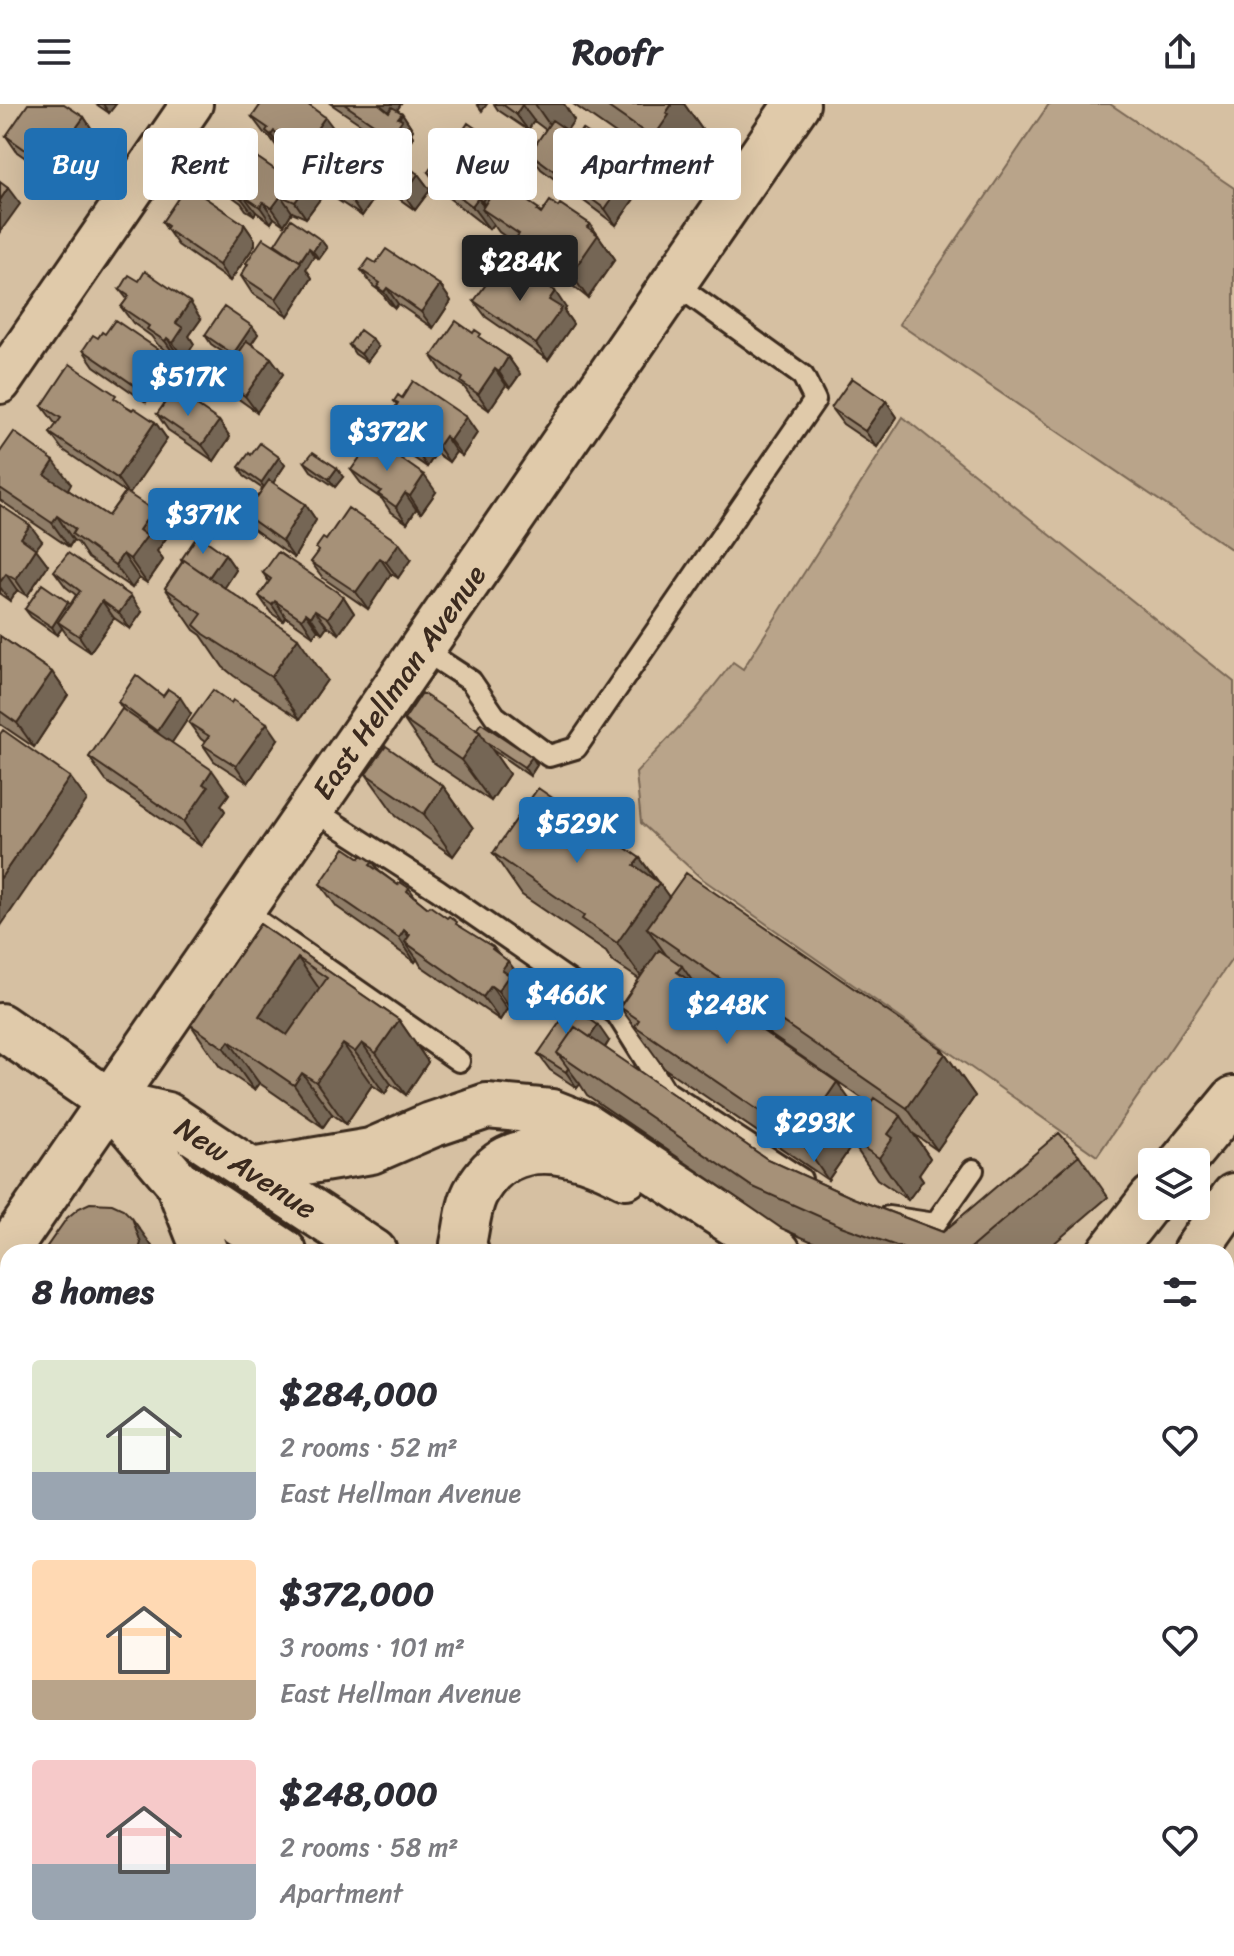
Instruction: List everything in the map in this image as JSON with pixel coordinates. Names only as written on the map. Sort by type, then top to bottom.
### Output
[{"type":"main road","name":"East Hellman Avenue","points":[[12,1244],[797,104]]},
{"type":"main road","name":"New Avenue","points":[[0,1026],[110,1102],[177,1181],[272,1244]]},
{"type":"main road","points":[[1194,1148],[1234,1099]]},
{"type":"main road","name":"New Avenue","points":[[110,1102],[167,1115],[362,1244]]},
{"type":"main road","points":[[251,1171],[371,1151],[431,1125],[487,1106],[551,1112],[584,1125],[766,1244]]},
{"type":"main road","points":[[463,1244],[476,1191],[494,1167],[521,1152],[547,1150],[598,1161],[637,1182],[729,1244]]},
{"type":"main road","points":[[177,1181],[202,1244]]},
{"type":"main road","points":[[1201,1244],[1234,1196]]},
{"type":"main road","points":[[1116,1244],[1138,1216]]},
{"type":"street","points":[[0,383],[192,104]]},
{"type":"lane","points":[[422,649],[471,681],[495,716],[549,756],[576,748],[585,735],[815,400],[803,376],[674,283]]},
{"type":"lane","points":[[312,809],[438,890],[617,1014],[665,1091],[820,1191]]},
{"type":"lane","points":[[242,910],[459,1061]]},
{"type":"lane","points":[[869,1214],[935,1224],[973,1170]]},
{"type":"shaded area","points":[[1049,104],[1110,104],[1234,188],[1234,551],[899,324]]},
{"type":"shaded area","points":[[903,417],[1234,682],[1234,956],[1097,1156],[701,878],[641,823],[636,773],[695,710],[733,662],[743,669]]},
{"type":"building","points":[[28,104],[64,104],[84,117],[76,128],[24,128],[24,149],[6,136]]},
{"type":"building","points":[[261,104],[307,104],[325,117],[317,128],[274,128],[271,135],[266,131],[268,128],[252,117]]},
{"type":"building","points":[[344,104],[379,104],[389,112],[392,107],[402,113],[398,118],[402,120],[396,128],[379,128]]},
{"type":"building","points":[[502,104],[522,104],[522,105],[516,114]]},
{"type":"building","points":[[604,104],[672,104],[660,128],[639,128]]},
{"type":"building","points":[[552,120],[564,128],[553,128],[553,170],[537,158],[537,142]]},
{"type":"building","points":[[258,158],[274,169],[274,200],[278,200],[272,208],[263,202],[260,207],[250,200],[258,200]]},
{"type":"building","points":[[0,182],[8,188],[0,200]]},
{"type":"building","points":[[177,200],[208,200],[244,224],[219,265],[166,229],[168,226],[162,222]]},
{"type":"building","points":[[488,200],[526,200],[541,214],[550,201],[590,224],[587,227],[598,235],[571,274],[529,242],[527,245],[516,238],[519,234],[482,209]]},
{"type":"building","points":[[593,200],[611,200],[605,209]]},
{"type":"building","points":[[291,219],[321,240],[313,251],[309,248],[300,261],[275,244]]},
{"type":"building","points":[[263,238],[301,262],[276,299],[241,276]]},
{"type":"building","points":[[386,249],[440,285],[421,312],[387,288],[384,292],[377,287],[380,283],[361,270],[369,259],[376,263]]},
{"type":"building","points":[[500,265],[510,272],[513,268],[532,281],[534,277],[555,291],[549,300],[562,308],[536,344],[474,301]]},
{"type":"building","points":[[145,271],[190,302],[176,323],[183,328],[173,343],[147,329],[149,326],[121,307],[129,296],[120,290],[129,275],[139,281]]},
{"type":"building","points":[[224,307],[252,326],[233,354],[205,335]]},
{"type":"building","points":[[115,320],[159,350],[154,356],[163,362],[153,377],[144,371],[134,385],[83,350],[93,335],[98,338],[102,332],[105,334]]},
{"type":"building","points":[[456,321],[473,333],[475,330],[481,334],[479,337],[508,357],[499,372],[495,369],[478,394],[461,382],[463,378],[432,356]]},
{"type":"building","points":[[360,330],[372,339],[361,354],[349,345]]},
{"type":"building","points":[[247,341],[271,358],[245,396],[221,379]]},
{"type":"building","points":[[70,364],[116,395],[114,398],[155,422],[117,478],[50,433],[61,418],[42,406]]},
{"type":"building","points":[[852,378],[886,401],[865,431],[831,408]]},
{"type":"building","points":[[413,381],[466,417],[450,440],[445,436],[438,446],[425,437],[416,450],[386,430],[396,417],[391,414],[398,403],[394,401],[398,395],[402,398]]},
{"type":"building","points":[[174,390],[219,421],[202,445],[157,414]]},
{"type":"building","points":[[14,432],[54,461],[45,475],[108,516],[126,492],[153,510],[139,530],[147,536],[130,559],[123,554],[115,565],[72,534],[75,529],[57,516],[52,523],[0,488],[0,452]]},
{"type":"building","points":[[373,439],[424,475],[410,496],[405,493],[396,507],[378,494],[381,491],[351,470]]},
{"type":"building","points":[[260,443],[279,457],[261,483],[239,467]]},
{"type":"building","points":[[313,452],[337,468],[329,479],[305,462]]},
{"type":"building","points":[[269,480],[305,504],[282,541],[234,507],[244,492],[257,497]]},
{"type":"building","points":[[0,505],[30,525],[21,538],[36,549],[16,580],[6,574],[0,582]]},
{"type":"building","points":[[348,508],[399,543],[386,562],[380,558],[356,592],[311,562],[319,551],[316,548],[323,538],[326,540]]},
{"type":"building","points":[[198,535],[225,554],[209,577],[181,560]]},
{"type":"building","points":[[278,552],[343,596],[328,618],[315,610],[311,617],[306,613],[302,619],[275,601],[272,605],[259,596],[271,579],[263,573]]},
{"type":"building","points":[[68,553],[131,596],[119,613],[102,601],[79,636],[58,622],[80,591],[54,571]]},
{"type":"building","points":[[184,560],[298,638],[271,677],[204,634],[194,625],[202,614],[165,588]]},
{"type":"building","points":[[42,584],[68,602],[52,627],[25,609]]},
{"type":"building","points":[[0,636],[52,672],[17,723],[0,711]]},
{"type":"building","points":[[136,675],[163,696],[168,689],[180,697],[157,731],[118,702]]},
{"type":"building","points":[[213,690],[267,723],[236,766],[203,745],[209,736],[189,723]]},
{"type":"building","points":[[422,693],[480,732],[461,760],[404,720]]},
{"type":"building","points":[[122,709],[212,770],[203,784],[208,787],[184,822],[89,757]]},
{"type":"building","points":[[481,723],[532,757],[524,767],[485,741],[476,730]]},
{"type":"building","points":[[3,730],[70,777],[0,879],[0,734]]},
{"type":"building","points":[[386,746],[443,786],[424,814],[366,774]]},
{"type":"building","points":[[538,788],[640,858],[634,865],[659,883],[617,943],[582,919],[584,916],[493,853]]},
{"type":"building","points":[[345,848],[373,862],[370,865],[398,885],[400,882],[409,888],[407,891],[428,908],[430,906],[447,918],[449,916],[508,961],[502,970],[509,975],[498,991],[491,986],[483,997],[405,942],[410,935],[404,930],[399,938],[320,884]]},
{"type":"building","points":[[686,873],[942,1049],[940,1051],[945,1054],[907,1108],[647,928]]},
{"type":"building","points":[[260,924],[399,1020],[376,1053],[362,1043],[355,1052],[343,1044],[316,1082],[302,1073],[294,1085],[229,1041],[224,1048],[191,1025]],"holes":[[[298,958],[327,978],[287,1035],[259,1016]]]},
{"type":"building","points":[[659,950],[682,966],[677,972],[837,1082],[799,1138],[635,1026],[639,1020],[620,1007]]},
{"type":"building","points":[[571,1006],[598,1025],[590,1037],[575,1027],[557,1053],[568,1068],[566,1072],[538,1054]]},
{"type":"building","points":[[575,1027],[767,1159],[853,1198],[943,1232],[1059,1133],[1079,1155],[975,1244],[891,1244],[841,1226],[751,1186],[557,1053]]},
{"type":"building","points":[[874,1098],[901,1116],[888,1134],[893,1138],[879,1158],[847,1137]]},
{"type":"building","points":[[90,1203],[112,1204],[123,1209],[132,1218],[141,1244],[49,1244],[67,1218]]}]
